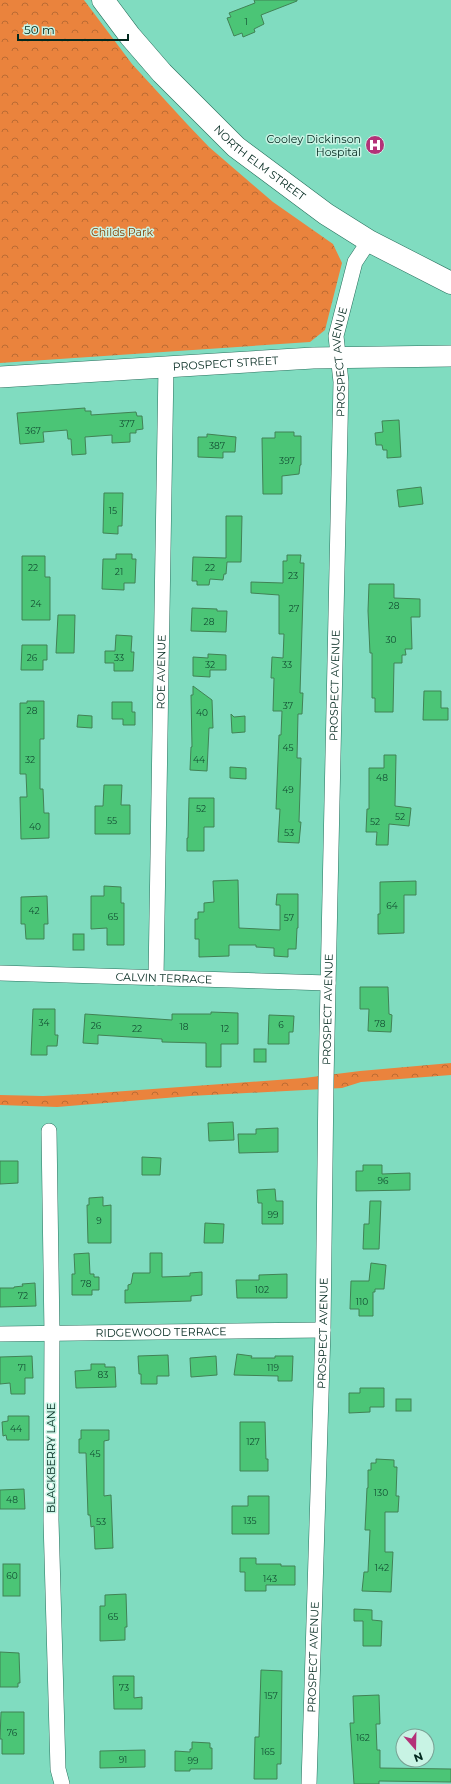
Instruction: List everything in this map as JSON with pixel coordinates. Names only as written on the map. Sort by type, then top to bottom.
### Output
[{"type":"highway","name":"NORTH ELM STREET","points":[[103,0],[130,36],[162,73],[236,147],[326,214],[369,241],[451,283]]},
{"type":"main road","name":"PROSPECT STREET","points":[[0,377],[338,357],[451,356]]},
{"type":"street","name":"PROSPECT AVENUE","points":[[309,1784],[323,1330],[328,983],[341,389],[336,336],[355,262],[369,241]]},
{"type":"street","name":"ROE AVENUE","points":[[156,978],[166,366]]},
{"type":"street","name":"CALVIN TERRACE","points":[[0,973],[328,983]]},
{"type":"street","name":"BLACKBERRY LANE","points":[[49,1131],[52,1334],[51,1520],[58,1770],[62,1784]]},
{"type":"street","name":"RIDGEWOOD TERRACE","points":[[0,1334],[323,1330]]},
{"type":"green space","name":"Childs Park","points":[[0,0],[84,0],[132,64],[209,147],[273,202],[333,244],[342,263],[325,330],[310,342],[0,363]]},
{"type":"green space","points":[[451,1063],[451,1075],[361,1082],[342,1088],[190,1096],[57,1107],[0,1105],[0,1095],[43,1096],[84,1094],[304,1078],[360,1071]]},
{"type":"building","points":[[254,0],[297,1],[261,15],[264,24],[254,29],[255,32],[243,37],[242,33],[234,36],[227,18],[231,17],[229,13],[255,3]]},
{"type":"building","points":[[85,408],[85,411],[91,411],[91,415],[136,412],[137,416],[142,416],[143,429],[136,430],[136,433],[130,433],[130,442],[112,443],[112,435],[85,437],[86,454],[72,455],[71,439],[68,439],[67,430],[43,432],[44,442],[20,444],[17,413]]},
{"type":"building","points":[[399,420],[401,457],[387,458],[387,450],[383,450],[382,445],[376,445],[375,433],[383,432],[382,421]]},
{"type":"building","points":[[275,432],[294,432],[294,436],[301,436],[301,465],[299,474],[282,476],[282,494],[263,494],[262,438],[275,438]]},
{"type":"building","points":[[207,434],[236,437],[235,452],[223,452],[223,458],[198,457],[198,437],[207,437]]},
{"type":"building","points":[[421,487],[423,504],[399,507],[397,490]]},
{"type":"building","points":[[104,493],[123,493],[122,526],[118,526],[118,534],[103,533]]},
{"type":"building","points":[[226,516],[242,516],[241,562],[227,562],[226,574],[224,574],[223,580],[210,579],[209,585],[197,585],[197,581],[192,581],[193,557],[226,558]]},
{"type":"building","points":[[116,554],[132,554],[132,559],[136,559],[135,583],[124,583],[124,590],[102,589],[103,559],[116,559]]},
{"type":"building","points":[[287,555],[301,555],[300,563],[304,563],[300,693],[303,693],[302,714],[298,714],[297,758],[301,758],[299,822],[301,822],[299,843],[278,842],[280,809],[276,809],[279,735],[281,735],[282,711],[273,711],[274,678],[271,678],[272,657],[283,658],[284,634],[279,634],[279,595],[251,593],[251,582],[283,583],[283,561],[287,561]]},
{"type":"building","points":[[22,556],[45,556],[45,577],[50,577],[50,620],[22,620]]},
{"type":"building","points":[[369,584],[394,584],[394,598],[420,599],[420,617],[411,617],[412,649],[405,649],[406,655],[402,655],[402,663],[394,663],[393,712],[375,712],[375,698],[372,698],[372,653],[370,653],[368,611]]},
{"type":"building","points":[[192,608],[227,611],[226,632],[191,631]]},
{"type":"building","points":[[58,615],[75,615],[74,653],[56,653]]},
{"type":"building","points":[[116,635],[132,636],[131,652],[134,652],[133,671],[114,671],[114,663],[105,663],[105,651],[115,651]]},
{"type":"building","points":[[22,645],[47,645],[47,660],[43,660],[43,670],[21,670]]},
{"type":"building","points":[[208,654],[226,655],[226,670],[210,670],[210,677],[193,676],[193,657],[208,658]]},
{"type":"building","points":[[193,686],[212,700],[213,728],[209,728],[207,771],[190,770],[192,747],[191,695],[193,695]]},
{"type":"building","points":[[424,691],[441,691],[441,708],[448,708],[448,720],[423,720]]},
{"type":"building","points":[[27,701],[44,701],[44,739],[40,739],[40,789],[43,789],[44,813],[49,813],[49,838],[21,839],[20,797],[27,797],[26,774],[20,774],[20,703],[27,703]]},
{"type":"building","points":[[112,702],[132,702],[132,712],[135,712],[135,725],[123,725],[123,719],[112,719]]},
{"type":"building","points":[[231,714],[234,717],[245,716],[245,732],[232,733]]},
{"type":"building","points":[[78,715],[92,716],[92,728],[77,727]]},
{"type":"building","points":[[384,755],[396,755],[395,806],[411,808],[409,826],[389,824],[388,845],[376,845],[377,832],[366,832],[367,809],[369,809],[369,768],[384,768]]},
{"type":"building","points":[[230,767],[246,768],[246,779],[230,778]]},
{"type":"building","points":[[104,785],[122,785],[121,805],[130,805],[130,834],[95,834],[95,806],[103,806]]},
{"type":"building","points":[[189,798],[214,798],[214,827],[204,827],[204,851],[187,851]]},
{"type":"building","points":[[238,880],[239,928],[280,930],[280,905],[276,905],[277,894],[298,894],[298,928],[296,949],[288,949],[288,957],[274,956],[274,948],[256,947],[256,945],[229,945],[229,956],[199,957],[199,939],[195,939],[195,919],[198,919],[198,912],[204,912],[204,903],[214,902],[213,881]]},
{"type":"building","points":[[416,881],[416,895],[404,895],[404,933],[378,934],[378,914],[380,914],[380,882]]},
{"type":"building","points":[[104,886],[121,887],[121,903],[124,903],[124,945],[107,945],[107,928],[91,929],[91,896],[104,896]]},
{"type":"building","points":[[47,896],[48,924],[44,924],[44,939],[26,939],[25,924],[21,924],[21,897]]},
{"type":"building","points":[[73,934],[84,934],[84,950],[73,950]]},
{"type":"building","points":[[360,987],[388,987],[389,1014],[392,1015],[391,1032],[368,1031],[369,1009],[360,1009]]},
{"type":"building","points":[[33,1009],[55,1009],[55,1035],[58,1035],[57,1046],[47,1046],[47,1055],[31,1055]]},
{"type":"building","points":[[211,1012],[238,1013],[238,1044],[221,1044],[221,1067],[206,1067],[206,1043],[162,1042],[162,1039],[98,1035],[98,1044],[83,1043],[85,1014],[172,1020],[172,1014],[211,1014]]},
{"type":"building","points":[[269,1015],[294,1016],[293,1032],[289,1032],[289,1044],[268,1044]]},
{"type":"building","points":[[254,1049],[266,1049],[266,1062],[254,1062]]},
{"type":"building","points":[[233,1122],[234,1140],[209,1141],[208,1123]]},
{"type":"building","points":[[278,1128],[278,1152],[239,1153],[238,1134],[256,1134],[256,1129]]},
{"type":"building","points":[[142,1157],[161,1158],[160,1175],[142,1175]]},
{"type":"building","points":[[0,1161],[18,1161],[18,1183],[0,1184]]},
{"type":"building","points":[[363,1165],[382,1165],[382,1174],[410,1173],[410,1190],[356,1191],[356,1171],[363,1171]]},
{"type":"building","points":[[275,1189],[276,1201],[283,1201],[283,1224],[262,1224],[262,1203],[258,1203],[257,1190]]},
{"type":"building","points":[[103,1197],[103,1206],[111,1205],[111,1243],[88,1243],[87,1205],[89,1205],[89,1198]]},
{"type":"building","points":[[370,1201],[381,1201],[379,1249],[363,1249],[364,1224],[369,1224]]},
{"type":"building","points":[[205,1223],[224,1224],[223,1243],[204,1243]]},
{"type":"building","points":[[89,1253],[90,1274],[94,1274],[94,1277],[99,1277],[99,1290],[92,1290],[92,1295],[72,1295],[72,1274],[75,1274],[74,1254]]},
{"type":"building","points":[[150,1253],[162,1253],[162,1277],[190,1276],[190,1273],[202,1272],[202,1295],[191,1296],[191,1301],[125,1303],[125,1290],[128,1290],[128,1285],[131,1284],[133,1273],[150,1273]]},
{"type":"building","points":[[371,1263],[386,1265],[384,1289],[375,1289],[375,1292],[373,1292],[373,1316],[359,1316],[359,1309],[350,1309],[351,1281],[369,1281]]},
{"type":"building","points":[[287,1274],[287,1298],[237,1298],[236,1280],[259,1280],[259,1275]]},
{"type":"building","points":[[35,1283],[36,1306],[0,1307],[0,1288],[14,1288],[23,1286],[22,1284]]},
{"type":"building","points":[[237,1354],[252,1356],[251,1358],[293,1356],[292,1381],[278,1381],[278,1376],[234,1375]]},
{"type":"building","points":[[168,1355],[169,1376],[157,1376],[157,1384],[141,1384],[138,1356]]},
{"type":"building","points":[[32,1356],[33,1378],[25,1378],[25,1394],[11,1394],[10,1383],[0,1384],[0,1357]]},
{"type":"building","points":[[216,1356],[217,1375],[191,1377],[190,1358]]},
{"type":"building","points":[[91,1364],[105,1364],[105,1367],[115,1367],[116,1387],[76,1388],[75,1371],[91,1370]]},
{"type":"building","points":[[360,1388],[384,1388],[384,1407],[370,1407],[370,1412],[349,1413],[349,1393],[360,1393]]},
{"type":"building","points":[[396,1399],[411,1399],[411,1411],[396,1411]]},
{"type":"building","points":[[8,1416],[29,1416],[29,1440],[7,1440],[6,1435],[3,1436],[2,1422],[8,1421]]},
{"type":"building","points":[[240,1422],[265,1422],[266,1459],[268,1459],[268,1471],[240,1471]]},
{"type":"building","points":[[81,1430],[109,1430],[109,1440],[104,1441],[104,1496],[111,1495],[113,1548],[95,1549],[94,1526],[91,1527],[90,1515],[88,1515],[86,1453],[79,1453],[79,1439],[81,1439]]},
{"type":"building","points":[[376,1459],[394,1460],[394,1467],[397,1467],[396,1496],[399,1496],[398,1512],[385,1512],[385,1552],[393,1552],[391,1592],[362,1591],[364,1572],[368,1572],[370,1530],[365,1530],[368,1470],[371,1470],[371,1463],[376,1463]]},
{"type":"building","points":[[24,1489],[25,1509],[0,1509],[0,1490]]},
{"type":"building","points":[[248,1496],[269,1496],[269,1534],[232,1534],[232,1506],[248,1506]]},
{"type":"building","points":[[240,1558],[256,1558],[256,1564],[281,1564],[281,1566],[295,1566],[295,1585],[266,1585],[266,1591],[245,1591],[245,1572],[240,1572]]},
{"type":"building","points":[[3,1564],[20,1564],[20,1596],[3,1596]]},
{"type":"building","points":[[126,1594],[127,1627],[125,1627],[125,1640],[100,1641],[100,1606],[105,1606],[105,1595]]},
{"type":"building","points":[[354,1609],[372,1610],[372,1620],[382,1621],[381,1646],[363,1646],[363,1621],[354,1621]]},
{"type":"building","points":[[0,1652],[19,1653],[20,1683],[18,1683],[18,1687],[0,1687]]},
{"type":"building","points":[[261,1670],[282,1671],[281,1764],[277,1764],[277,1779],[254,1779],[255,1737],[259,1737]]},
{"type":"building","points":[[113,1676],[134,1676],[134,1698],[142,1697],[142,1709],[114,1709]]},
{"type":"building","points":[[379,1695],[380,1724],[376,1724],[377,1750],[380,1750],[380,1768],[451,1769],[451,1782],[379,1781],[379,1784],[354,1784],[350,1723],[354,1723],[353,1696]]},
{"type":"building","points":[[1,1712],[24,1712],[24,1754],[2,1754],[2,1739],[0,1739]]},
{"type":"building","points":[[192,1742],[210,1743],[210,1748],[212,1748],[212,1769],[175,1771],[175,1751],[190,1752],[190,1749],[192,1749]]},
{"type":"building","points":[[145,1750],[145,1767],[100,1768],[100,1751]]},
{"type":"place","name":"Cooley Dickinson Hospital","points":[[375,145]]}]
